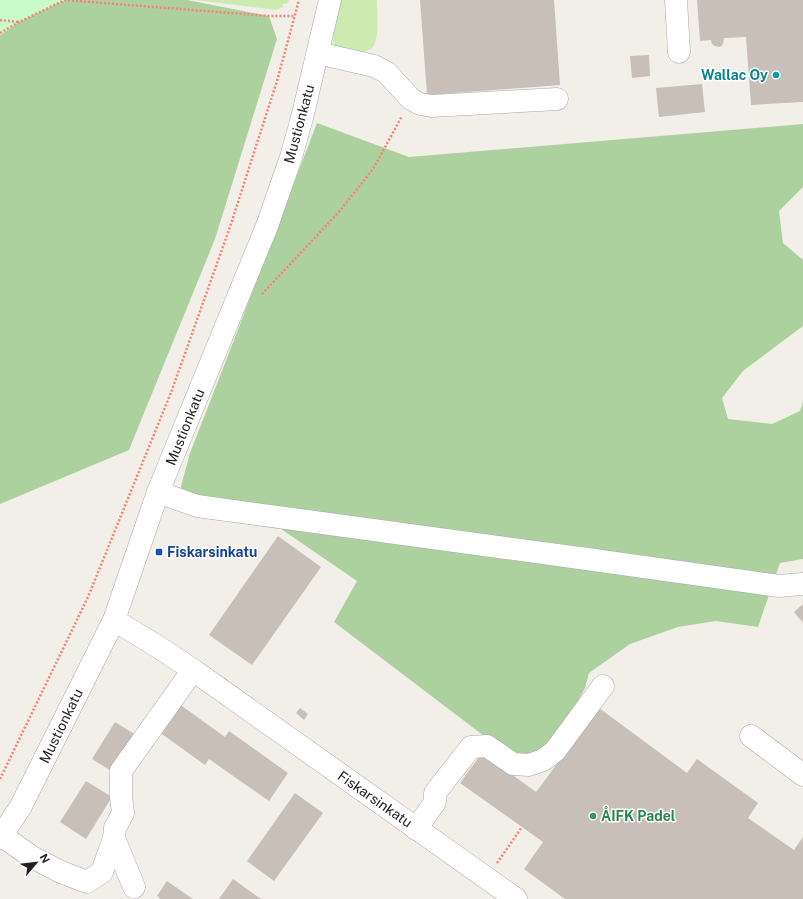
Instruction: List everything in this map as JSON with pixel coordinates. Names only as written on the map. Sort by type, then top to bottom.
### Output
[{"type":"street","name":"Mustionkatu","points":[[1,837],[21,806],[114,620],[158,492],[267,226],[291,157],[302,118],[330,0]]},
{"type":"street","points":[[676,0],[679,52]]},
{"type":"street","points":[[318,53],[374,66],[386,72],[411,99],[420,104],[432,106],[557,98]]},
{"type":"street","points":[[158,492],[197,506],[779,586],[803,584]]},
{"type":"street","name":"Fiskarsinkatu","points":[[114,620],[193,670],[516,899]]},
{"type":"street","points":[[1,837],[32,857],[61,872],[87,882],[102,872],[114,838],[115,828],[123,813],[121,797],[121,771],[193,670]]},
{"type":"street","points":[[416,829],[435,802],[435,792],[471,746],[487,746],[513,764],[529,766],[543,760],[555,751],[603,686]]},
{"type":"street","points":[[751,736],[803,775]]},
{"type":"street","points":[[114,838],[134,887]]},
{"type":"path","points":[[0,34],[19,22],[65,0],[269,16],[294,16]]},
{"type":"path","points":[[0,779],[88,597],[172,390],[241,194],[278,81],[299,0]]},
{"type":"path","points":[[0,20],[19,22]]},
{"type":"path","points":[[257,299],[339,212],[374,169],[411,99]]},
{"type":"path","points":[[497,864],[522,827]]},
{"type":"green space","points":[[0,0],[65,0],[19,22],[0,35]]},
{"type":"green space","points":[[65,0],[187,0],[269,16],[277,39],[215,239],[129,450],[0,504],[0,35],[19,22]]},
{"type":"green space","points":[[195,0],[289,0],[288,3],[283,4],[283,7],[276,10]]},
{"type":"green space","points":[[339,0],[377,0],[378,26],[375,44],[370,50],[351,52],[340,50],[335,46],[333,37]]},
{"type":"green space","points":[[317,123],[409,157],[803,124],[803,187],[779,211],[783,243],[803,260],[803,326],[743,371],[722,398],[728,419],[772,424],[800,411],[803,402],[803,559],[780,563],[758,627],[716,621],[678,627],[630,644],[589,673],[585,688],[570,716],[541,751],[521,756],[488,739],[334,622],[357,581],[281,529],[239,523],[179,494],[190,453]]},
{"type":"building","points":[[420,0],[554,0],[560,85],[427,95]]},
{"type":"building","name":"Wallac Oy","points":[[697,0],[803,0],[803,102],[751,105],[746,37],[724,38],[723,44],[720,47],[712,44],[711,40],[700,41]]},
{"type":"building","points":[[649,55],[650,76],[632,78],[630,56]]},
{"type":"building","points":[[702,84],[705,112],[659,117],[656,88]]},
{"type":"building","points":[[278,536],[321,567],[252,665],[209,635]]},
{"type":"building","points":[[803,604],[803,623],[794,612]]},
{"type":"building","points":[[175,701],[225,737],[229,731],[288,773],[269,801],[209,759],[205,765],[155,729]]},
{"type":"building","points":[[300,708],[308,714],[304,720],[296,713]]},
{"type":"building","points":[[599,708],[687,773],[697,759],[758,803],[748,818],[794,850],[803,837],[803,899],[565,899],[524,869],[543,842],[460,783],[482,753],[536,792]]},
{"type":"building","points":[[115,722],[139,737],[116,774],[92,759]]},
{"type":"building","points":[[86,781],[112,797],[86,839],[60,822]]},
{"type":"building","points":[[295,793],[323,813],[274,881],[247,861]]},
{"type":"building","points":[[233,879],[261,899],[219,899]]},
{"type":"building","points":[[167,881],[193,899],[159,899],[160,898],[157,896]]},
{"type":"place","name":"Wallac Oy","points":[[776,75]]},
{"type":"place","name":"Fiskarsinkatu","points":[[159,552]]},
{"type":"place","name":"ÅIFK Padel","points":[[593,816]]}]
